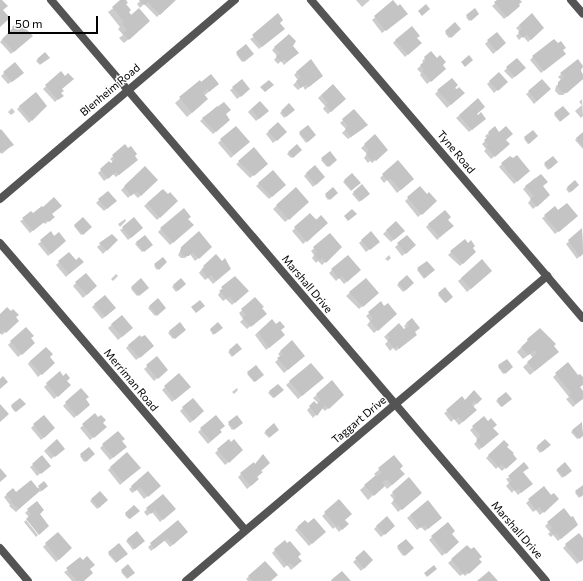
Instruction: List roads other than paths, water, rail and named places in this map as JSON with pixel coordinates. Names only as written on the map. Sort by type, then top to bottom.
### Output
[{"type":"street","name":"Marshall Drive","points":[[51,0],[546,581]]},
{"type":"street","name":"Blenheim Road","points":[[0,199],[128,89],[235,0]]},
{"type":"street","name":"Tyne Road","points":[[311,0],[583,318]]},
{"type":"street","points":[[571,0],[583,14]]},
{"type":"street","name":"Merriman Road","points":[[0,243],[245,530]]},
{"type":"street","name":"Taggart Drive","points":[[186,581],[547,276]]},
{"type":"street","points":[[0,548],[28,581]]}]
